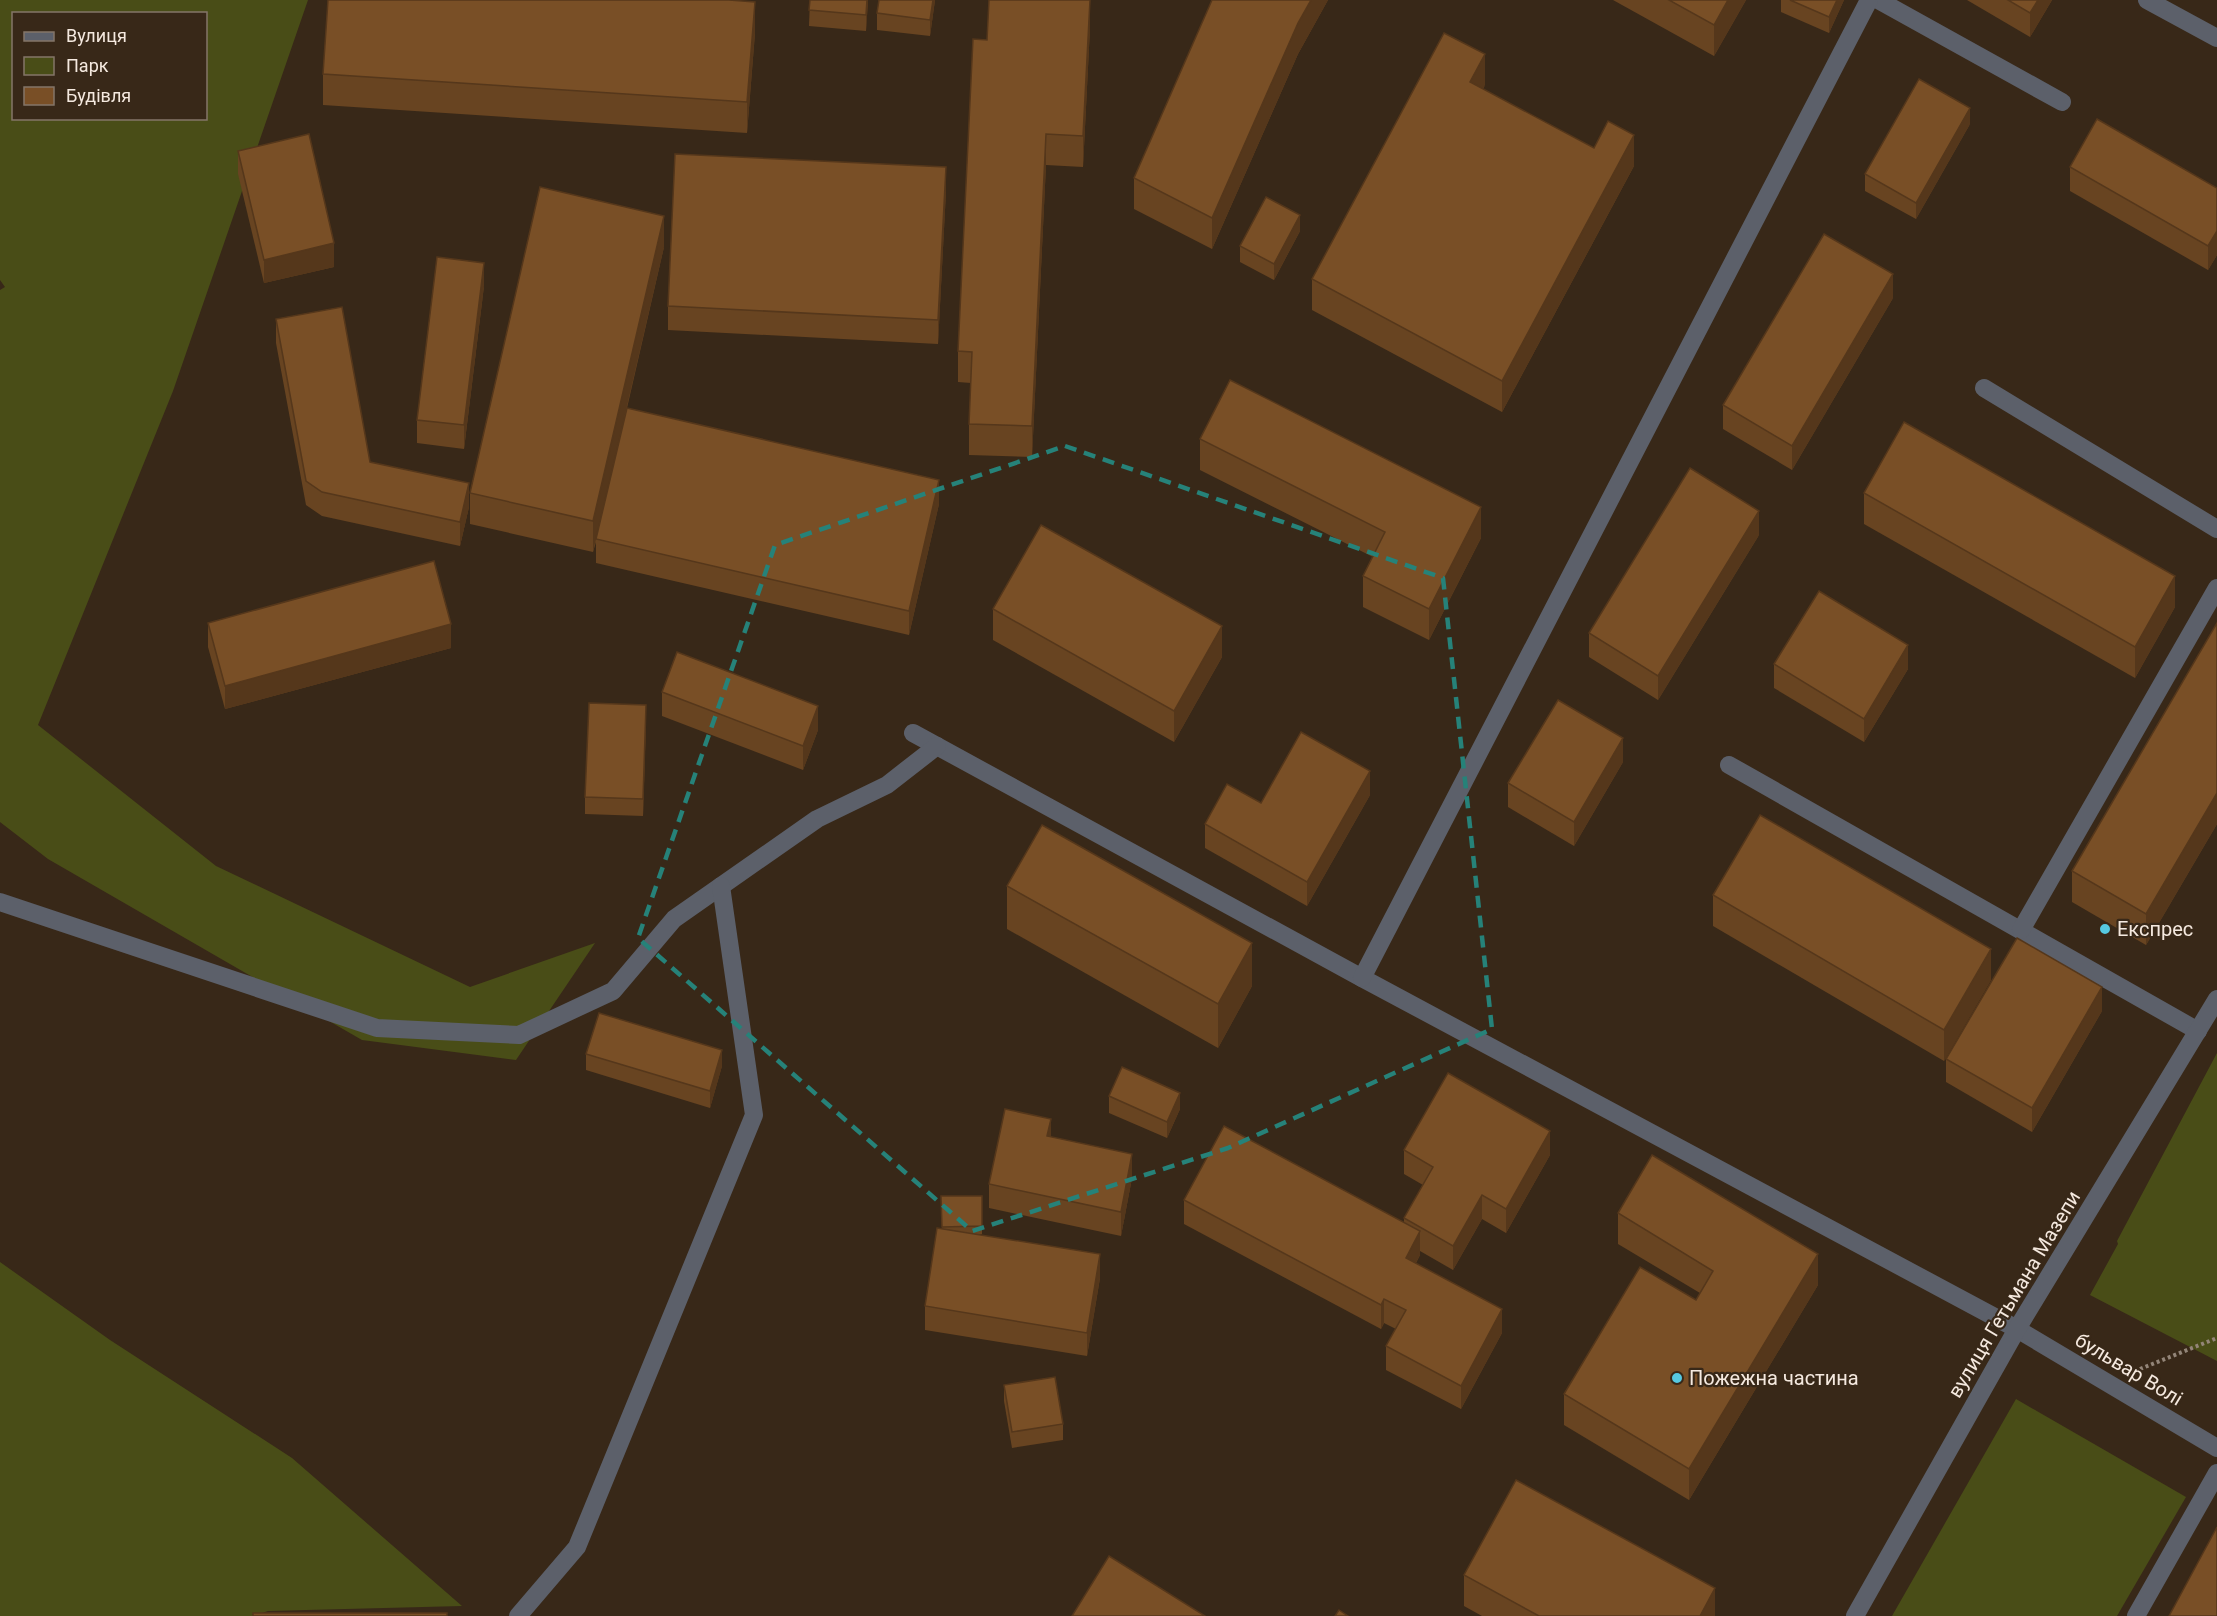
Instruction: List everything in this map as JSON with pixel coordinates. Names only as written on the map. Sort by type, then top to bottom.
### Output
[{"type":"street","points":[[1362,978],[1869,0]]},
{"type":"street","points":[[1878,0],[2062,102]]},
{"type":"street","points":[[2147,0],[2217,38]]},
{"type":"street","points":[[1984,388],[2217,529]]},
{"type":"street","points":[[2021,930],[2217,588]]},
{"type":"street","name":"бульвар Волі","points":[[914,733],[1362,978],[2017,1329],[2217,1448]]},
{"type":"street","points":[[0,902],[377,1028],[519,1035],[613,991],[674,919],[818,819],[887,785],[937,746]]},
{"type":"street","points":[[1729,765],[2198,1031]]},
{"type":"street","points":[[518,1616],[578,1547],[754,1115],[721,886]]},
{"type":"street","name":"вулиця Гетьмана Мазепи","points":[[1855,1616],[2017,1329],[2217,999]]},
{"type":"street","points":[[2136,1616],[2217,1473]]},
{"type":"path","points":[[2107,1383],[2217,1338]]},
{"type":"highlighted area","points":[[1065,446],[1443,578],[1492,1029],[1228,1148],[972,1231],[638,938],[775,545]]},
{"type":"green space","points":[[0,0],[308,0],[173,391],[38,725],[216,866],[470,987],[595,943],[516,1060],[362,1040],[48,859],[0,822],[0,290],[5,287],[0,280]]},
{"type":"green space","points":[[2217,1053],[2217,1361],[2090,1295]]},
{"type":"green space","points":[[0,1262],[110,1340],[292,1458],[462,1606],[268,1611],[253,1616],[0,1616]]},
{"type":"green space","points":[[2016,1399],[2186,1497],[2117,1616],[1892,1616]]},
{"type":"building","points":[[328,0],[729,0],[755,2],[747,102],[323,74]]},
{"type":"building","points":[[810,0],[867,0],[866,15],[809,10]]},
{"type":"building","points":[[879,0],[933,0],[930,20],[877,13]]},
{"type":"building","points":[[989,0],[1090,0],[1083,136],[1046,134],[1032,426],[969,424],[972,352],[958,351],[973,39],[987,40]]},
{"type":"building","points":[[1212,0],[1311,0],[1298,23],[1212,218],[1134,178]]},
{"type":"building","points":[[1669,0],[1728,0],[1714,25]]},
{"type":"building","points":[[1790,0],[1837,0],[1829,17]]},
{"type":"building","points":[[2008,0],[2038,0],[2030,13]]},
{"type":"building","points":[[1444,33],[1485,54],[1470,82],[1594,148],[1608,121],[1634,135],[1502,381],[1312,279]]},
{"type":"building","points":[[1919,79],[1970,108],[1916,203],[1865,174]]},
{"type":"building","points":[[2097,119],[2217,188],[2217,231],[2208,246],[2070,167]]},
{"type":"building","points":[[309,134],[334,243],[264,260],[238,151]]},
{"type":"building","points":[[675,154],[946,167],[938,320],[668,306]]},
{"type":"building","points":[[540,187],[664,216],[593,521],[470,493]]},
{"type":"building","points":[[1266,197],[1300,215],[1274,264],[1240,246]]},
{"type":"building","points":[[1824,234],[1893,274],[1792,446],[1723,405]]},
{"type":"building","points":[[437,257],[484,263],[464,425],[417,420]]},
{"type":"building","points":[[342,307],[370,462],[469,483],[460,522],[322,492],[306,481],[276,319]]},
{"type":"building","points":[[1230,380],[1481,507],[1429,609],[1363,576],[1385,532],[1200,439]]},
{"type":"building","points":[[627,408],[939,480],[909,611],[596,539]]},
{"type":"building","points":[[1904,422],[2175,576],[2135,647],[1864,493]]},
{"type":"building","points":[[1690,468],[1759,511],[1658,676],[1589,633]]},
{"type":"building","points":[[1041,525],[1222,626],[1174,711],[993,609]]},
{"type":"building","points":[[434,561],[451,624],[225,686],[208,623]]},
{"type":"building","points":[[1819,591],[1908,645],[1864,719],[1774,664]]},
{"type":"building","points":[[2217,623],[2217,793],[2146,914],[2072,871]]},
{"type":"building","points":[[677,652],[818,706],[803,746],[662,692]]},
{"type":"building","points":[[1558,700],[1623,738],[1574,822],[1508,783]]},
{"type":"building","points":[[589,703],[646,705],[643,799],[585,797]]},
{"type":"building","points":[[1301,732],[1370,771],[1307,882],[1205,824],[1227,784],[1261,803]]},
{"type":"building","points":[[1760,815],[1991,949],[1944,1030],[1713,895]]},
{"type":"building","points":[[1042,825],[1252,943],[1218,1004],[1007,886]]},
{"type":"building","points":[[2017,938],[2102,987],[2032,1108],[1946,1059]]},
{"type":"building","points":[[599,1013],[722,1050],[710,1091],[586,1054]]},
{"type":"building","points":[[1122,1067],[1180,1093],[1167,1122],[1109,1096]]},
{"type":"building","points":[[1448,1073],[1550,1131],[1506,1209],[1482,1195],[1453,1246],[1404,1218],[1433,1167],[1404,1150]]},
{"type":"building","points":[[1005,1109],[1051,1119],[1047,1136],[1132,1154],[1121,1212],[989,1184]]},
{"type":"building","points":[[1224,1126],[1420,1231],[1406,1258],[1502,1309],[1461,1386],[1386,1346],[1406,1310],[1384,1299],[1381,1305],[1184,1200]]},
{"type":"building","name":"Пожежна частина","points":[[1652,1155],[1818,1254],[1689,1469],[1564,1394],[1640,1267],[1696,1300],[1713,1271],[1618,1213]]},
{"type":"building","points":[[941,1196],[982,1196],[982,1226],[942,1227]]},
{"type":"building","points":[[937,1228],[1100,1254],[1087,1333],[925,1306]]},
{"type":"building","points":[[1055,1377],[1063,1424],[1012,1432],[1004,1385]]},
{"type":"building","points":[[1516,1480],[1715,1588],[1700,1616],[1539,1616],[1464,1575]]},
{"type":"building","points":[[2217,1527],[2217,1616],[2169,1616]]},
{"type":"building","points":[[1109,1556],[1205,1616],[1072,1616]]},
{"type":"building","points":[[1339,1610],[1348,1616],[1335,1616]]},
{"type":"building","points":[[253,1613],[447,1613],[447,1616],[253,1616]]},
{"type":"place","name":"Експрес","points":[[2105,929]]},
{"type":"place","name":"Пожежна частина","points":[[1677,1378]]}]
